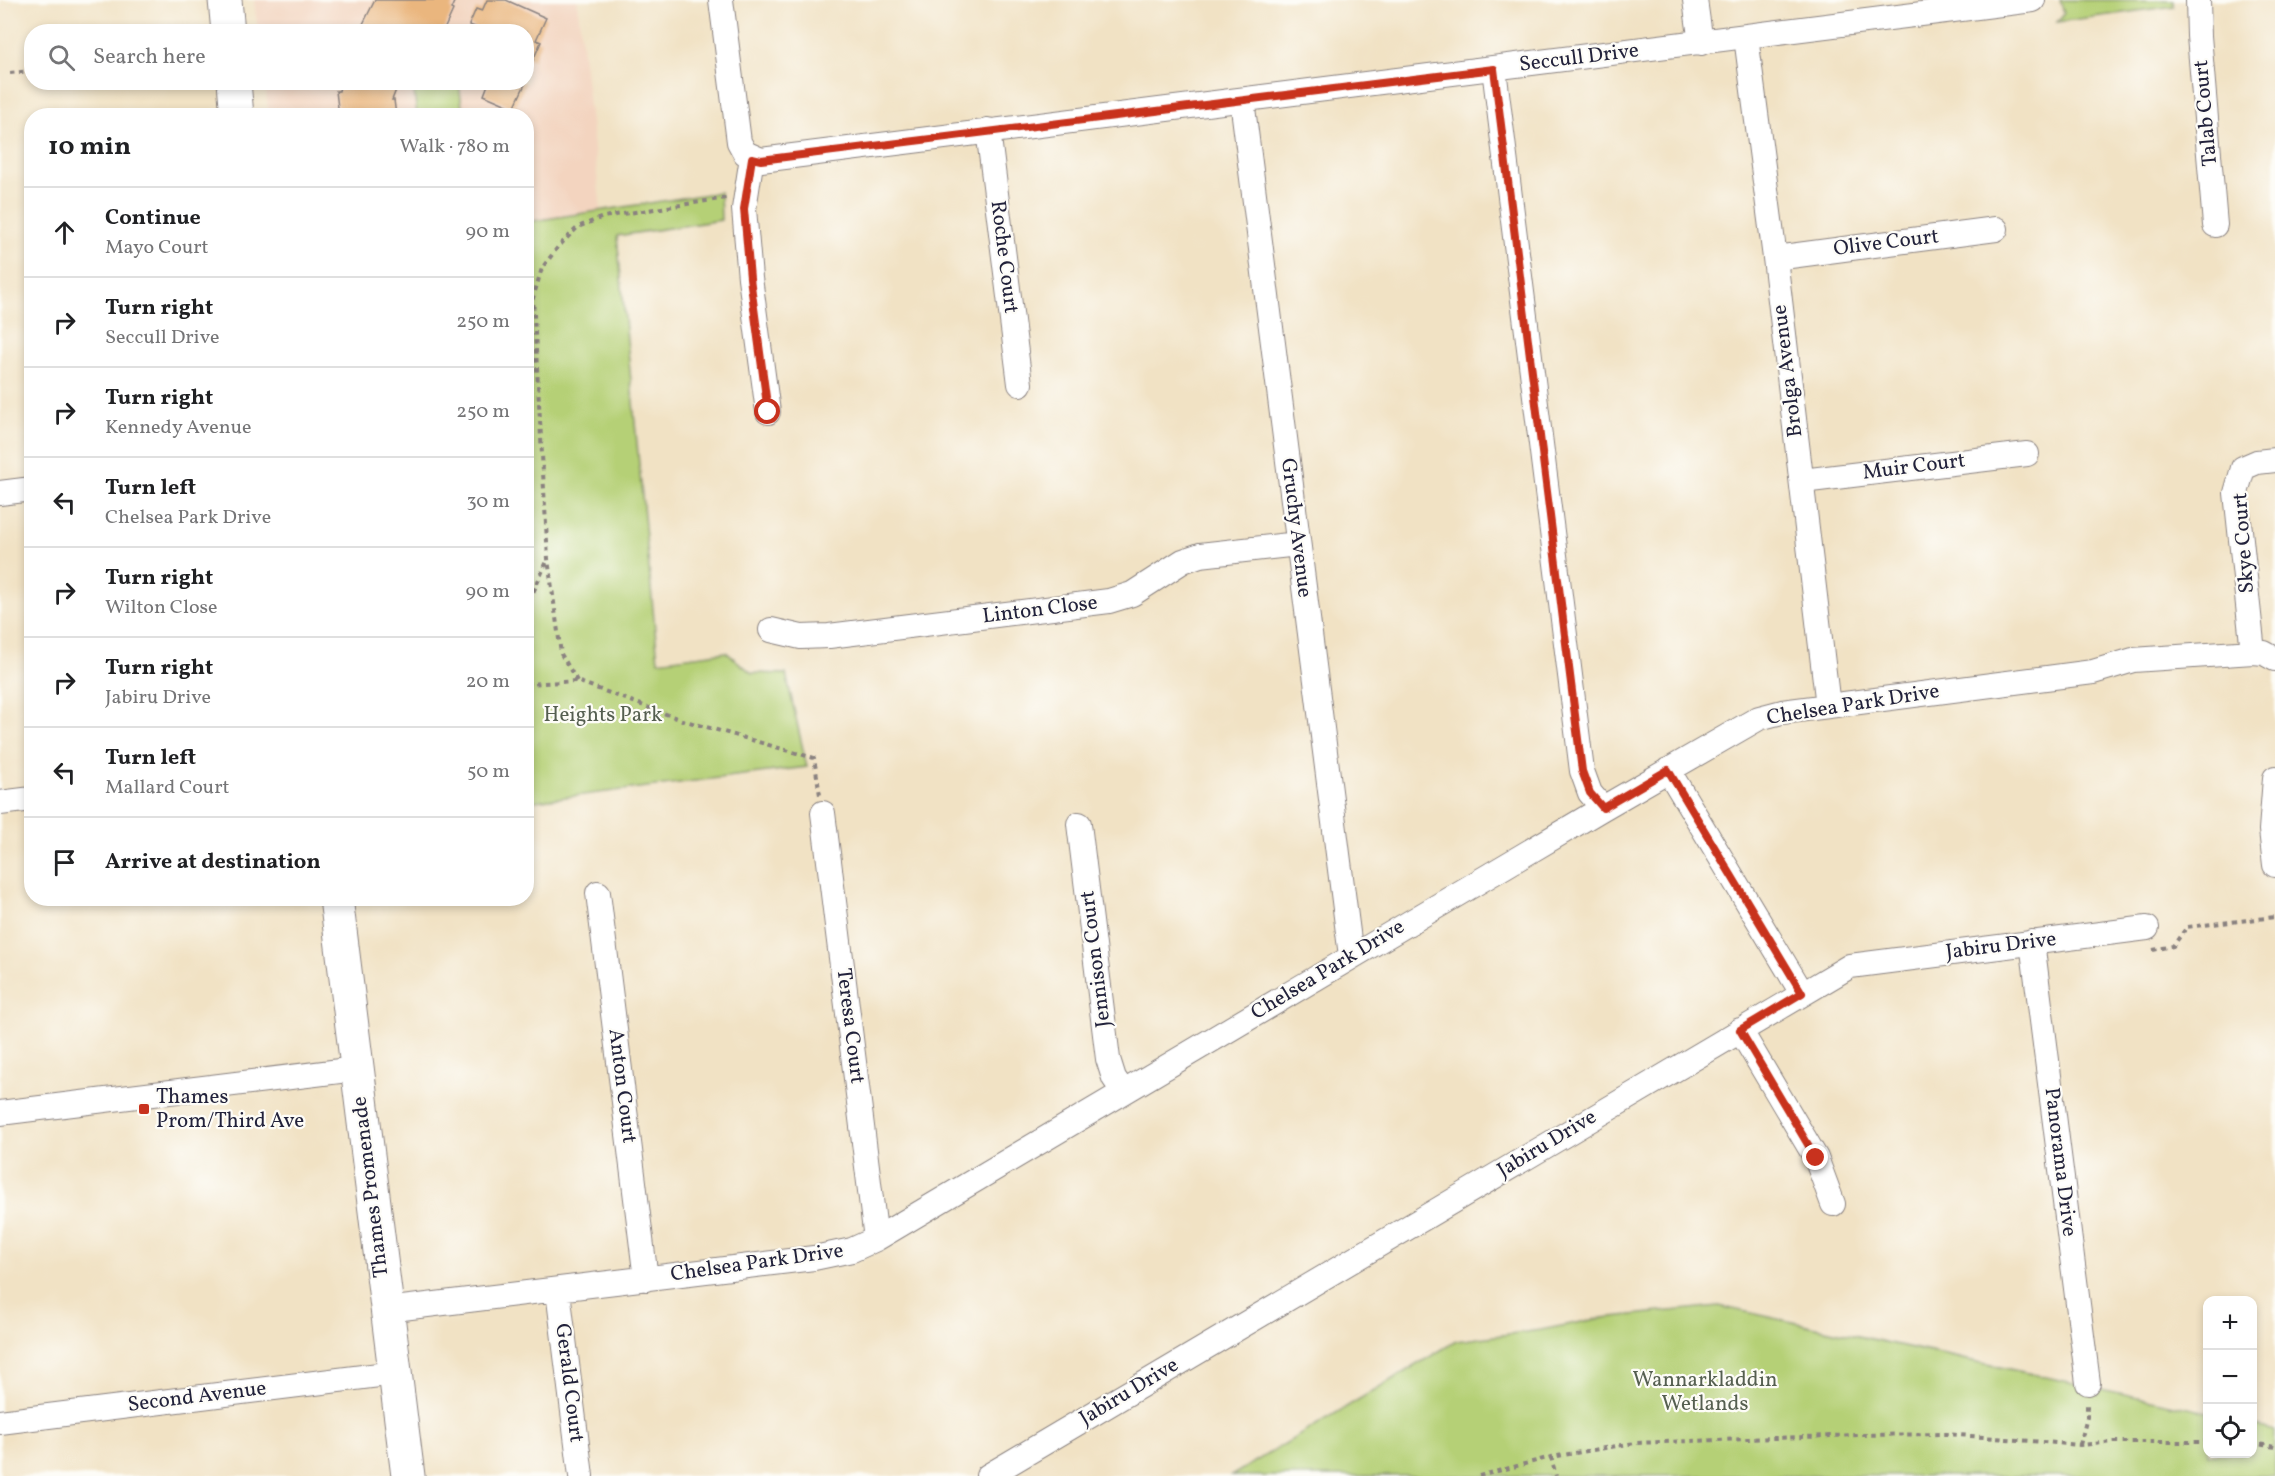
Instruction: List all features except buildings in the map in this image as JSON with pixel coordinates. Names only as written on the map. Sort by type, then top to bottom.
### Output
[{"type":"main road","points":[[225,0],[227,24]]},
{"type":"main road","points":[[235,90],[236,108]]},
{"type":"main road","name":"Thames Promenade","points":[[337,906],[408,1476]]},
{"type":"street","points":[[721,0],[739,142],[745,153],[752,158],[744,209],[750,278],[768,412]]},
{"type":"street","points":[[1695,0],[1701,43]]},
{"type":"street","name":"Seccull Drive","points":[[752,158],[761,160],[2033,0]]},
{"type":"street","name":"Talab Court","points":[[2198,0],[2199,36],[2216,225]]},
{"type":"street","name":"Brolga Avenue","points":[[1746,37],[1775,258],[1828,706]]},
{"type":"street","points":[[1494,69],[1582,771],[1590,793],[1603,808]]},
{"type":"street","name":"Gruchy Avenue","points":[[1242,100],[1351,956]]},
{"type":"street","name":"Roche Court","points":[[988,130],[1020,384]]},
{"type":"street","name":"Olive Court","points":[[1775,258],[1996,228]]},
{"type":"street","name":"Muir Court","points":[[1802,481],[2027,454]]},
{"type":"street","name":"Skye Court","points":[[2264,656],[2236,493],[2243,468],[2257,462],[2275,460]]},
{"type":"street","points":[[0,493],[24,490]]},
{"type":"street","name":"Linton Close","points":[[771,630],[801,637],[829,636],[1109,601],[1132,594],[1183,561],[1200,555],[1298,544]]},
{"type":"street","name":"Chelsea Park Drive","points":[[386,1311],[814,1258],[852,1250],[876,1239],[1351,956],[1759,718],[1782,712],[2093,672],[2133,660],[2264,656]]},
{"type":"street","points":[[1668,770],[1802,993]]},
{"type":"street","points":[[2275,778],[2271,830],[2275,865]]},
{"type":"street","points":[[0,803],[24,800]]},
{"type":"street","name":"Teresa Court","points":[[823,813],[876,1239]]},
{"type":"street","name":"Jennison Court","points":[[1079,824],[1108,1059],[1114,1078],[1123,1091]]},
{"type":"street","name":"Anton Court","points":[[598,893],[646,1279]]},
{"type":"street","name":"Jabiru Drive","points":[[988,1476],[1850,966],[2032,942],[2150,939]]},
{"type":"street","name":"Panorama Drive","points":[[2032,942],[2088,1383]]},
{"type":"street","points":[[1740,1030],[1816,1158],[1833,1204]]},
{"type":"street","points":[[0,1113],[356,1069]]},
{"type":"street","name":"Gerald Court","points":[[558,1291],[581,1476]]},
{"type":"street","name":"Second Avenue","points":[[0,1422],[395,1373]]},
{"type":"path","points":[[10,73],[24,72]]},
{"type":"path","points":[[534,295],[542,268],[578,226],[603,217],[725,199],[747,183]]},
{"type":"path","points":[[534,315],[548,559],[561,654],[577,681]]},
{"type":"path","points":[[534,590],[548,559]]},
{"type":"path","points":[[534,684],[577,681],[682,720],[814,758],[823,813]]},
{"type":"path","points":[[2150,939],[2172,946],[2187,927],[2275,917]]},
{"type":"path","points":[[2080,1445],[2087,1417],[2088,1383]]},
{"type":"path","points":[[1479,1476],[1551,1457],[1635,1443],[1859,1434],[1946,1434],[2080,1445],[2115,1442],[2203,1442]]},
{"type":"path","points":[[2257,1444],[2275,1447]]},
{"type":"path","points":[[1551,1457],[1556,1476]]},
{"type":"shaded area","points":[[254,0],[577,0],[601,210],[534,221],[534,108],[268,108],[266,90],[534,90],[534,24],[257,24]]},
{"type":"green space","points":[[2060,0],[2174,0],[2174,6],[2057,22],[2064,13]]},
{"type":"green space","points":[[414,90],[460,90],[462,108],[416,108]]},
{"type":"green space","name":"Heights Park","points":[[720,192],[721,220],[617,236],[658,661],[726,652],[752,673],[786,674],[807,767],[534,801],[534,221]]},
{"type":"green space","name":"Wannarkladdin Wetlands","points":[[1719,1306],[2203,1411],[2203,1458],[2257,1458],[2257,1426],[2275,1431],[2275,1476],[1231,1476],[1456,1341],[1541,1330],[1602,1318]]},
{"type":"place","name":"Thames Prom/Third Ave","points":[[144,1109]]},
{"type":"route","points":[[768,412],[750,278],[744,209],[752,158],[761,160],[988,130],[1494,69],[1582,771],[1590,793],[1603,808],[1668,770],[1802,993],[1740,1030],[1816,1158]]}]
